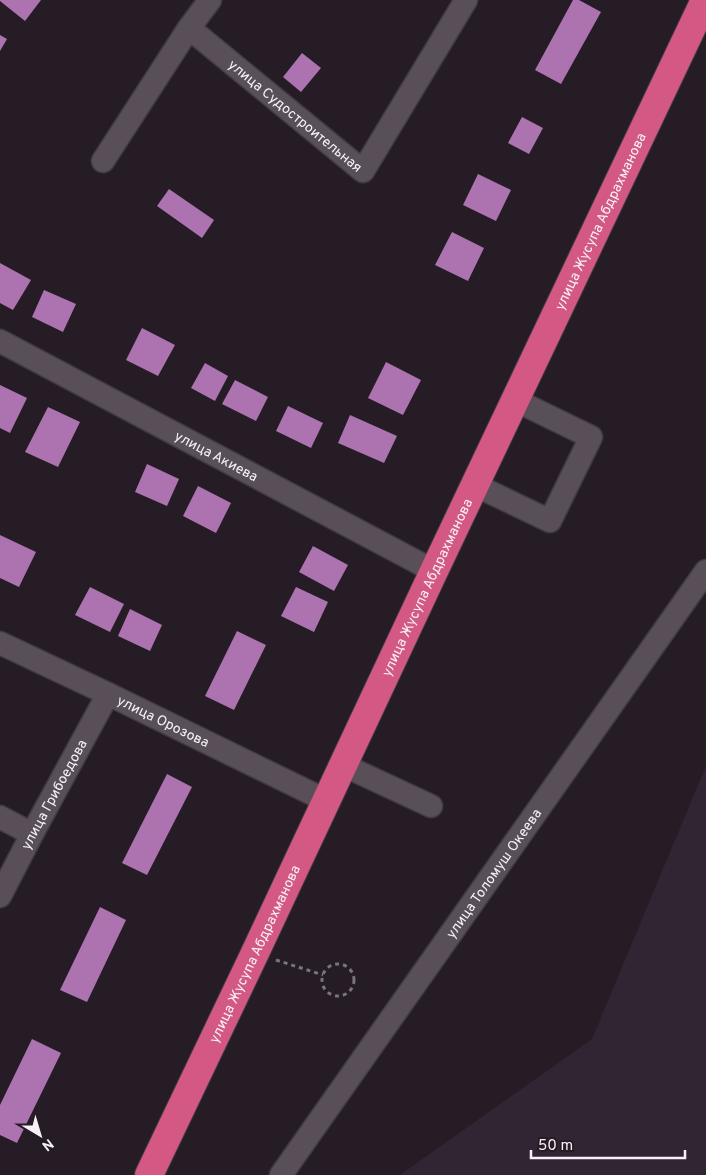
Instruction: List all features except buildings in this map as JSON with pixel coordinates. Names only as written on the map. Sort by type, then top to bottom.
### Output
[{"type":"highway","name":"улица Жусупа Абдрахманова","points":[[149,1175],[705,0]]},
{"type":"street","points":[[103,160],[189,28],[210,0]]},
{"type":"street","name":"улица Судостроительная","points":[[189,28],[363,171],[466,0]]},
{"type":"street","name":"улица Акиева","points":[[0,341],[434,571]]},
{"type":"street","points":[[475,485],[550,521],[591,437],[515,400]]},
{"type":"street","name":"улица Толомуш Океева","points":[[281,1175],[706,571]]},
{"type":"street","name":"улица Орозова","points":[[0,643],[326,801]]},
{"type":"street","name":"улица Грибоедова","points":[[0,896],[108,694]]},
{"type":"street","points":[[343,765],[431,806]]},
{"type":"street","points":[[0,817],[32,834]]},
{"type":"path","points":[[254,955],[287,963],[323,975]]},
{"type":"path","points":[[345,965],[353,972],[355,983],[350,992],[334,996],[325,990],[323,975],[329,966],[345,965]]},
{"type":"shaded area","points":[[706,766],[706,1175],[400,1175],[592,1039]]}]
